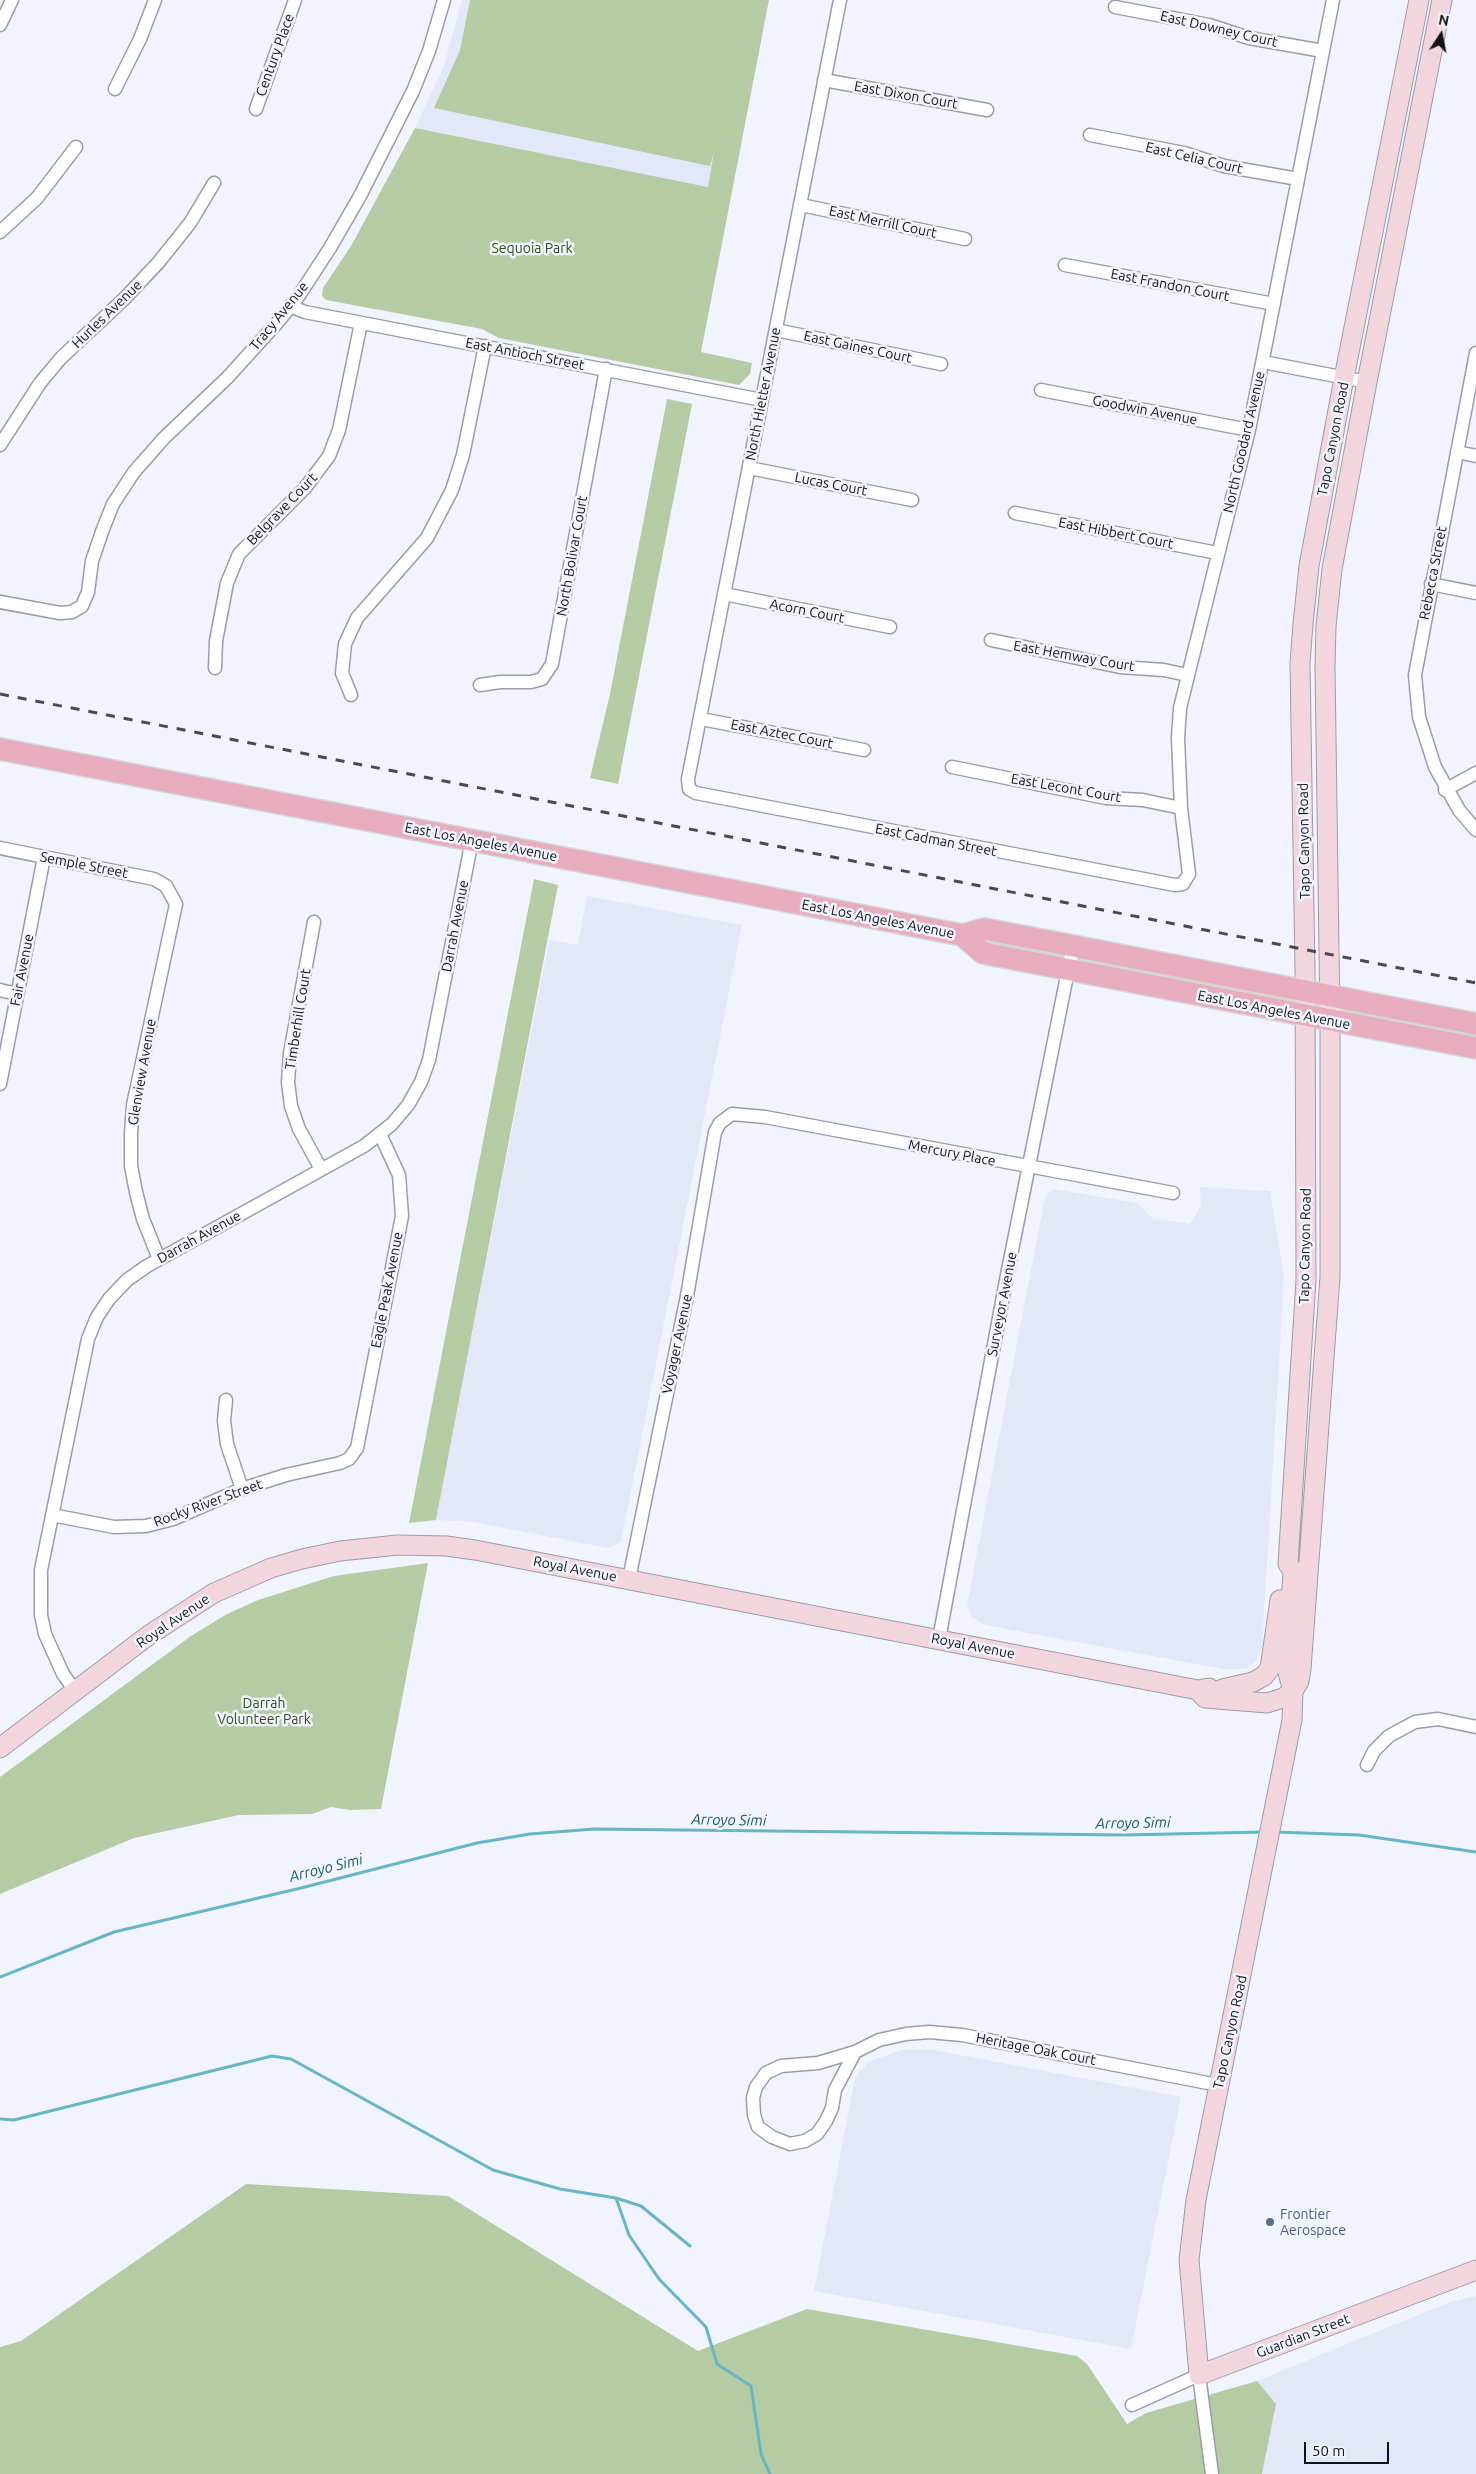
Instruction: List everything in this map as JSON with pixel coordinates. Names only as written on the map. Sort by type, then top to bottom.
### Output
[{"type":"main road","name":"Tapo Canyon Road","points":[[1199,2375],[1191,2303],[1190,2243],[1196,2200],[1292,1724],[1293,1691],[1288,1669],[1293,1570],[1288,1564],[1306,1280],[1305,991],[1300,663],[1309,566],[1344,378],[1419,0]]},
{"type":"main road","name":"Tapo Canyon Road","points":[[1293,1691],[1299,1681],[1302,1668],[1330,1277],[1330,1021],[1326,626],[1332,569],[1366,382],[1442,0]]},
{"type":"main road","name":"East Los Angeles Avenue","points":[[0,749],[962,935],[985,929],[1476,1024]]},
{"type":"main road","name":"East Los Angeles Avenue","points":[[962,935],[983,953],[1305,1017],[1476,1048]]},
{"type":"main road","name":"Royal Avenue","points":[[0,1748],[149,1635],[214,1593],[271,1568],[340,1551],[398,1545],[446,1546],[629,1579],[1198,1690],[1293,1691]]},
{"type":"main road","points":[[1222,1689],[1253,1682],[1264,1676],[1270,1668],[1283,1570],[1288,1564]]},
{"type":"main road","name":"Royal Avenue","points":[[1198,1690],[1204,1698],[1267,1703],[1282,1698],[1293,1691]]},
{"type":"main road","name":"Guardian Street","points":[[1199,2375],[1476,2270]]},
{"type":"street","points":[[0,25],[12,0]]},
{"type":"street","points":[[115,89],[140,39],[155,0]]},
{"type":"street","name":"Century Place","points":[[256,110],[295,0]]},
{"type":"street","name":"Tracy Avenue","points":[[0,602],[60,614],[72,612],[82,606],[88,592],[92,561],[103,529],[113,504],[134,472],[164,438],[227,378],[290,306],[330,248],[360,196],[413,91],[429,51],[444,0]]},
{"type":"street","name":"North Hietter Avenue","points":[[689,788],[688,780],[840,0]]},
{"type":"street","name":"North Goodard Avenue","points":[[1184,884],[1189,874],[1181,808],[1178,738],[1180,708],[1249,430],[1333,0]]},
{"type":"street","name":"East Downey Court","points":[[1115,7],[1209,25],[1249,38],[1323,51]]},
{"type":"street","name":"East Dixon Court","points":[[824,80],[987,110]]},
{"type":"street","name":"East Celia Court","points":[[1090,135],[1184,153],[1224,166],[1298,179]]},
{"type":"street","points":[[0,232],[37,198],[76,147]]},
{"type":"street","name":"Hurles Avenue","points":[[0,445],[40,382],[61,358],[124,299],[158,263],[190,223],[214,183]]},
{"type":"street","name":"East Merrill Court","points":[[800,205],[965,239]]},
{"type":"street","name":"East Frandon Court","points":[[1065,265],[1274,304]]},
{"type":"street","name":"East Antioch Street","points":[[290,306],[305,312],[762,400]]},
{"type":"street","name":"Belgrave Court","points":[[215,668],[216,641],[227,583],[240,554],[305,488],[329,456],[339,430],[361,323]]},
{"type":"street","name":"East Gaines Court","points":[[776,330],[941,364]]},
{"type":"street","points":[[351,695],[342,673],[345,644],[357,618],[380,590],[417,551],[444,507],[463,455],[484,346]]},
{"type":"street","name":"Rebecca Street","points":[[1476,353],[1417,657],[1416,695],[1428,748],[1445,790],[1476,830]]},
{"type":"street","points":[[1263,362],[1366,382]]},
{"type":"street","name":"North Bolivar Court","points":[[480,685],[500,682],[531,682],[542,679],[552,664],[606,369]]},
{"type":"street","name":"Goodwin Avenue","points":[[1041,390],[1249,430]]},
{"type":"street","points":[[1456,452],[1476,456]]},
{"type":"street","name":"Lucas Court","points":[[749,468],[912,500]]},
{"type":"street","name":"East Hibbert Court","points":[[1015,513],[1217,553]]},
{"type":"street","points":[[1431,584],[1476,593]]},
{"type":"street","name":"Acorn Court","points":[[724,594],[890,627]]},
{"type":"street","name":"East Hemway Court","points":[[991,640],[1120,667],[1164,670],[1187,675]]},
{"type":"street","name":"East Aztec Court","points":[[701,719],[864,750]]},
{"type":"street","name":"East Lecont Court","points":[[952,767],[1106,798],[1143,800],[1181,808]]},
{"type":"street","points":[[1445,790],[1476,773]]},
{"type":"street","name":"East Cadman Street","points":[[689,788],[696,793],[1168,885],[1184,884]]},
{"type":"street","name":"Darrah Avenue","points":[[76,1692],[63,1674],[50,1645],[41,1615],[41,1570],[88,1339],[97,1317],[109,1299],[127,1280],[159,1259],[364,1146],[380,1134],[408,1104],[421,1082],[429,1060],[472,840]]},
{"type":"street","name":"Semple Street","points":[[0,848],[154,879],[166,886]]},
{"type":"street","name":"Fair Avenue","points":[[0,1084],[44,857]]},
{"type":"street","name":"Glenview Avenue","points":[[159,1259],[143,1219],[136,1192],[131,1166],[131,1134],[133,1106],[176,904],[166,886]]},
{"type":"street","name":"Timberhill Court","points":[[314,922],[290,1053],[288,1082],[291,1106],[299,1129],[320,1169]]},
{"type":"street","name":"Surveyor Avenue","points":[[940,1639],[1028,1168],[1073,946]]},
{"type":"street","points":[[0,990],[18,994]]},
{"type":"street","name":"Mercury Place","points":[[732,1114],[765,1117],[1173,1194]]},
{"type":"street","name":"Voyager Avenue","points":[[629,1579],[687,1296],[715,1132],[720,1123],[732,1114]]},
{"type":"street","name":"Eagle Peak Avenue","points":[[356,1448],[402,1216],[399,1175],[380,1134]]},
{"type":"street","points":[[226,1400],[224,1421],[227,1444],[242,1489]]},
{"type":"street","name":"Rocky River Street","points":[[52,1515],[114,1527],[146,1526],[173,1519],[242,1489],[286,1475],[340,1463],[349,1459],[356,1448]]},
{"type":"street","points":[[1367,1765],[1374,1751],[1389,1736],[1415,1722],[1438,1719],[1476,1727]]},
{"type":"street","name":"Heritage Oak Court","points":[[855,2052],[835,2090],[832,2108],[826,2121],[817,2134],[805,2141],[790,2144],[772,2137],[758,2127],[754,2115],[753,2098],[756,2087],[766,2074],[781,2066],[818,2063],[855,2052],[879,2040],[906,2034],[929,2032],[962,2035],[1218,2085]]},
{"type":"street","points":[[1199,2375],[1212,2474]]},
{"type":"street","name":"Guardian Street","points":[[1132,2405],[1199,2375]]},
{"type":"shaded area","points":[[462,0],[744,0],[708,187],[415,128],[444,66]]},
{"type":"shaded area","points":[[587,896],[742,925],[621,1542],[608,1548],[473,1522],[436,1520],[549,940],[578,945]]},
{"type":"shaded area","points":[[1200,1187],[1270,1191],[1284,1278],[1262,1647],[1256,1661],[1246,1669],[1223,1669],[985,1625],[972,1617],[967,1605],[1045,1197],[1053,1189],[1137,1203],[1152,1218],[1190,1224],[1201,1206]]},
{"type":"shaded area","points":[[901,2050],[934,2050],[1181,2097],[1131,2349],[814,2291],[855,2078],[868,2062]]},
{"type":"shaded area","points":[[1476,2296],[1476,2474],[1262,2474],[1276,2404],[1257,2381],[1450,2302]]},
{"type":"green space","name":"Sequoia Park","points":[[470,0],[769,0],[701,352],[752,363],[750,374],[739,385],[499,338],[482,329],[326,300],[322,296],[323,288],[351,246],[415,128],[708,187],[714,152],[710,166],[434,108],[460,50]]},
{"type":"green space","points":[[667,399],[692,404],[618,784],[590,778],[610,694]]},
{"type":"green space","points":[[534,879],[558,885],[436,1520],[409,1523]]},
{"type":"green space","name":"Darrah Volunteer Park","points":[[428,1563],[381,1809],[350,1810],[331,1807],[312,1814],[239,1815],[134,1838],[0,1894],[0,1777],[191,1636],[227,1614],[258,1600],[334,1576]]},
{"type":"green space","points":[[246,2184],[448,2196],[698,2351],[807,2309],[1077,2356],[1087,2364],[1127,2424],[1146,2413],[1257,2381],[1276,2404],[1262,2474],[0,2474],[0,2347],[21,2341]]},
{"type":"waterway","name":"Arroyo Simi","points":[[0,1977],[114,1932],[301,1888],[477,1843],[530,1834],[594,1829],[1124,1835],[1264,1832]]},
{"type":"waterway","name":"Arroyo Simi","points":[[1275,1832],[1359,1835],[1476,1852]]},
{"type":"waterway","points":[[0,2119],[14,2120],[272,2056],[291,2059],[493,2170],[560,2189],[616,2198],[641,2206],[690,2246]]},
{"type":"waterway","points":[[616,2198],[629,2235],[659,2279],[706,2327],[717,2364],[751,2386],[761,2454],[770,2474]]},
{"type":"railway","points":[[0,694],[1476,983]]},
{"type":"place","name":"Frontier Aerospace","points":[[1270,2222]]}]
